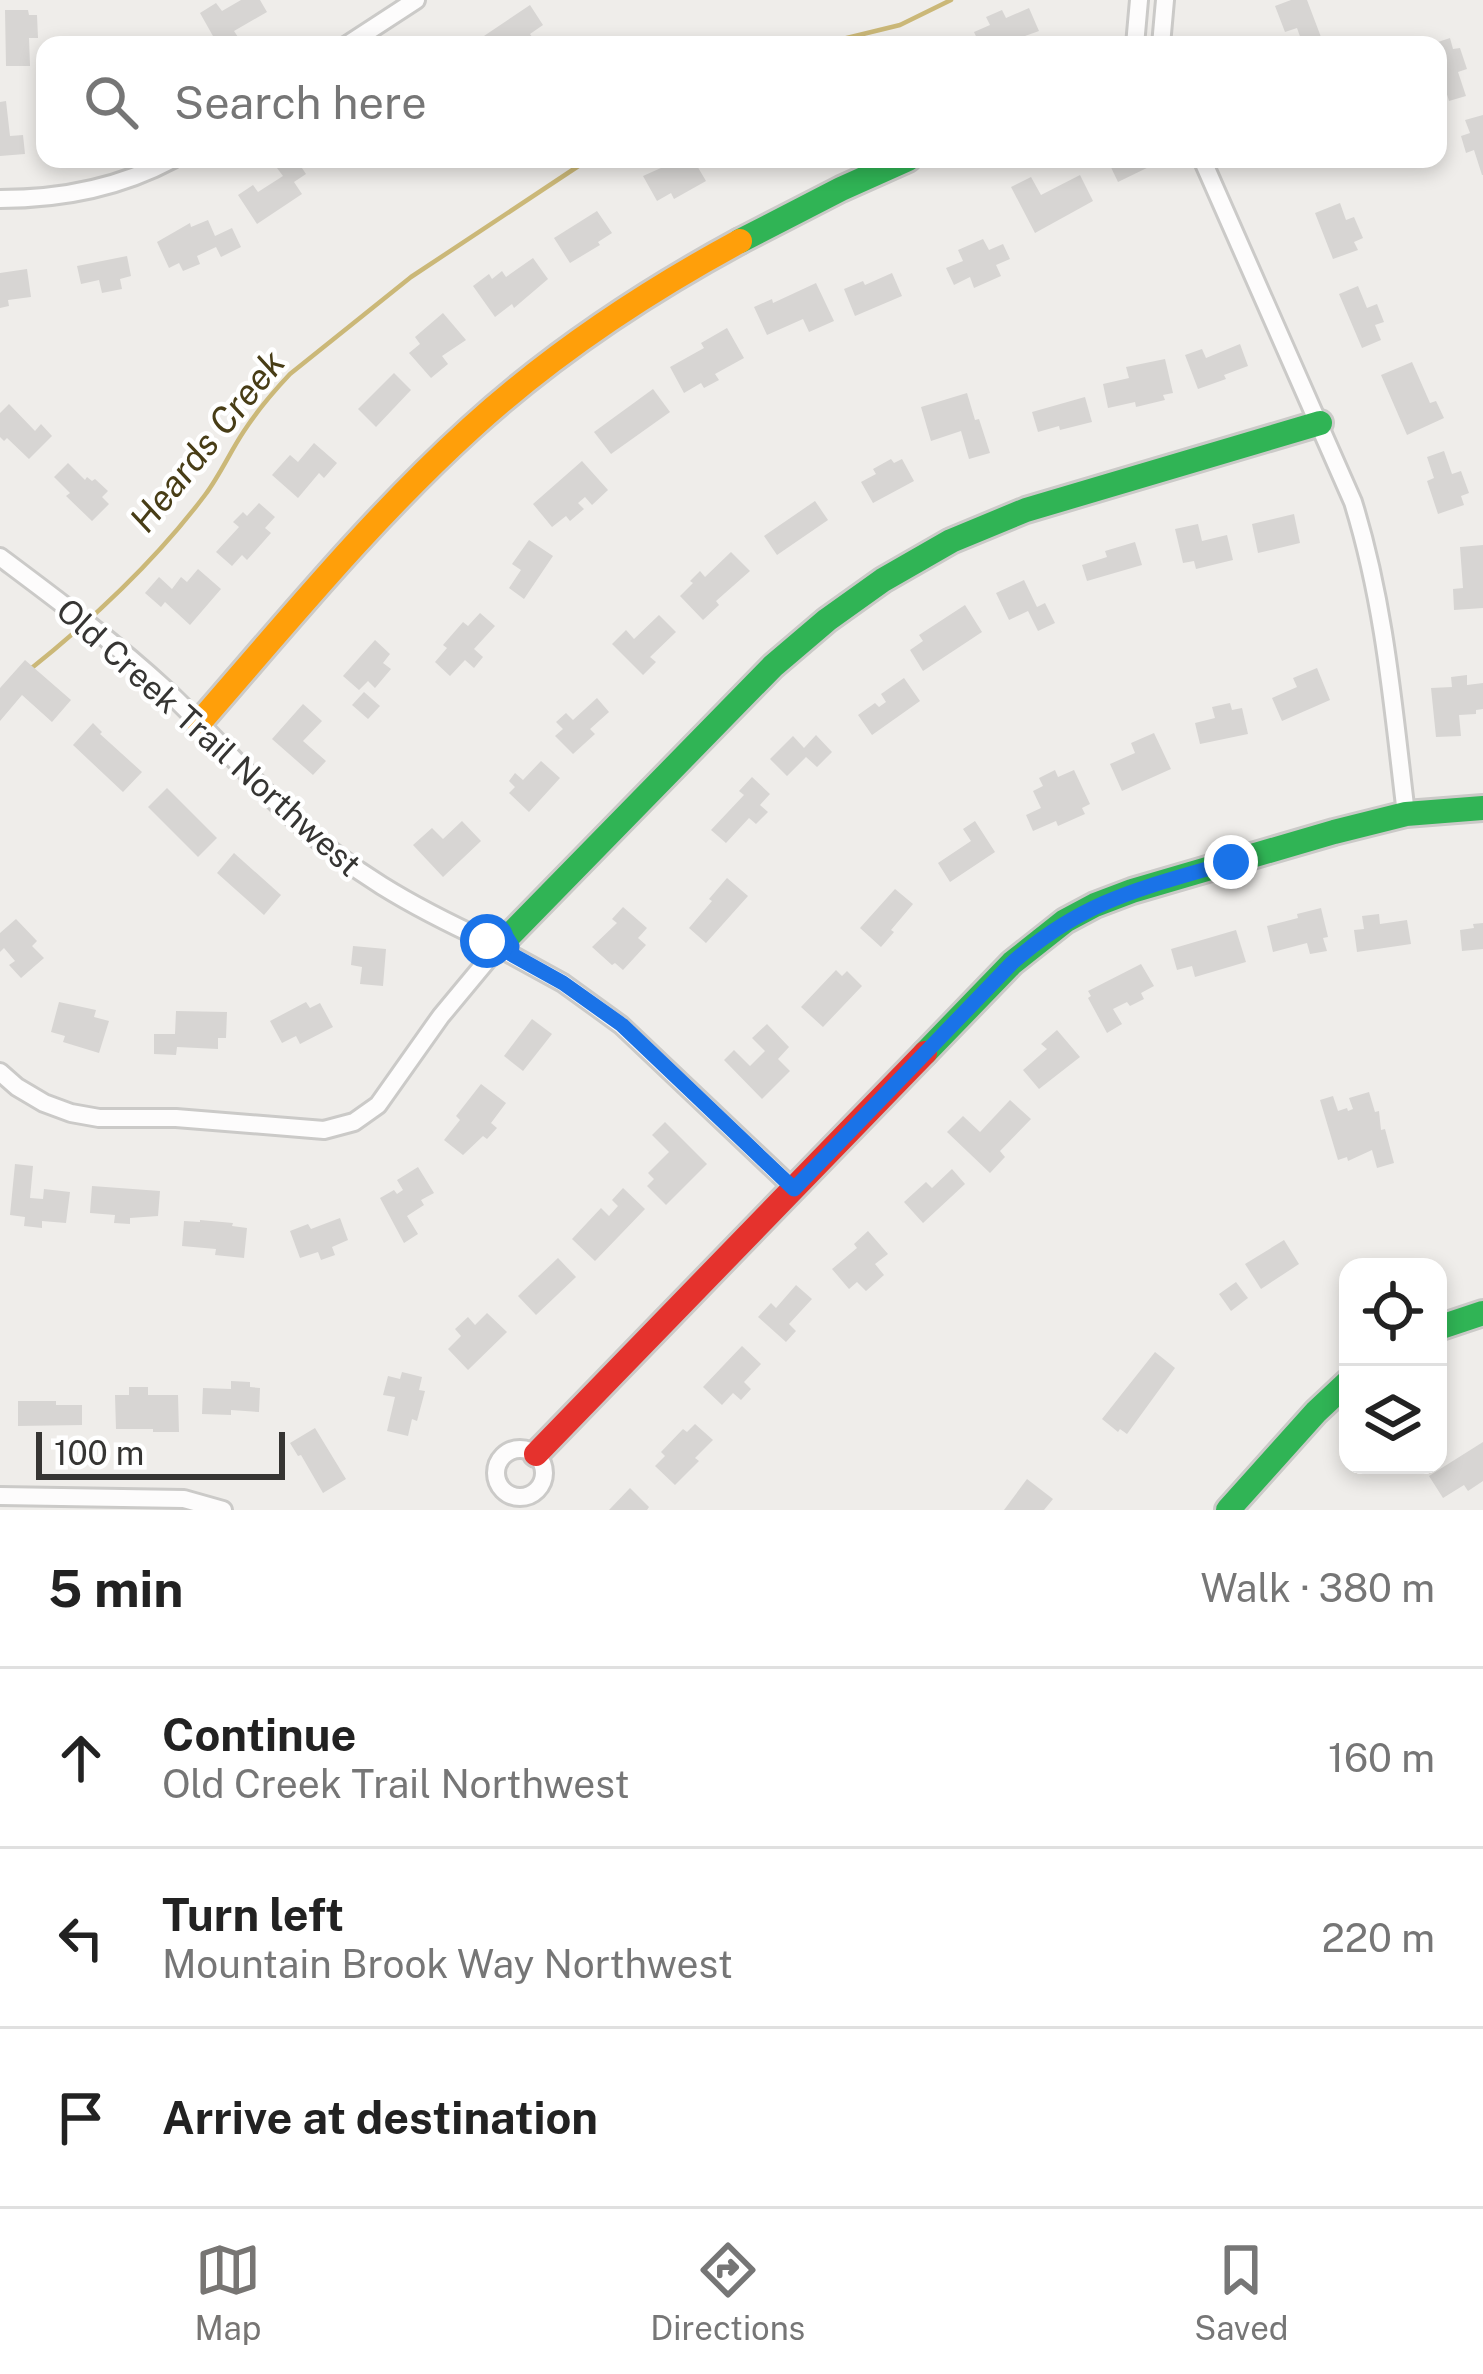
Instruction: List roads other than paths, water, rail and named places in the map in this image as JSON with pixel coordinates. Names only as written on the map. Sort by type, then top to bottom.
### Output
[{"type":"street","points":[[361,36],[416,0]]},
{"type":"street","points":[[1136,36],[1139,0]]},
{"type":"street","points":[[1161,36],[1165,0]]},
{"type":"street","points":[[0,199],[53,197],[108,186],[151,168]]},
{"type":"street","points":[[199,723],[366,533],[507,397],[601,324],[707,257],[887,168]]},
{"type":"street","points":[[1206,168],[1353,502],[1383,626],[1406,814]]},
{"type":"street","points":[[0,1072],[44,1103],[99,1118],[176,1118],[324,1130],[354,1122],[378,1105],[441,1016],[499,948],[772,666],[826,620],[951,541],[1026,510],[1320,423]]},
{"type":"street","name":"Old Creek Trail Northwest","points":[[0,557],[164,688],[288,814],[345,862],[420,910],[563,983],[622,1025],[794,1189]]},
{"type":"street","points":[[536,1454],[1012,963],[1065,921],[1132,891],[1334,832],[1406,814],[1483,808]]},
{"type":"street","points":[[1447,1325],[1483,1313]]},
{"type":"street","points":[[1228,1510],[1339,1390]]},
{"type":"street","points":[[0,1496],[184,1498],[223,1510]]},
{"type":"waterway","name":"Heards Creek","points":[[855,36],[900,25],[951,0]]},
{"type":"waterway","name":"Heards Creek","points":[[28,671],[166,543],[210,487],[254,416],[290,374],[411,277],[575,168]]}]
